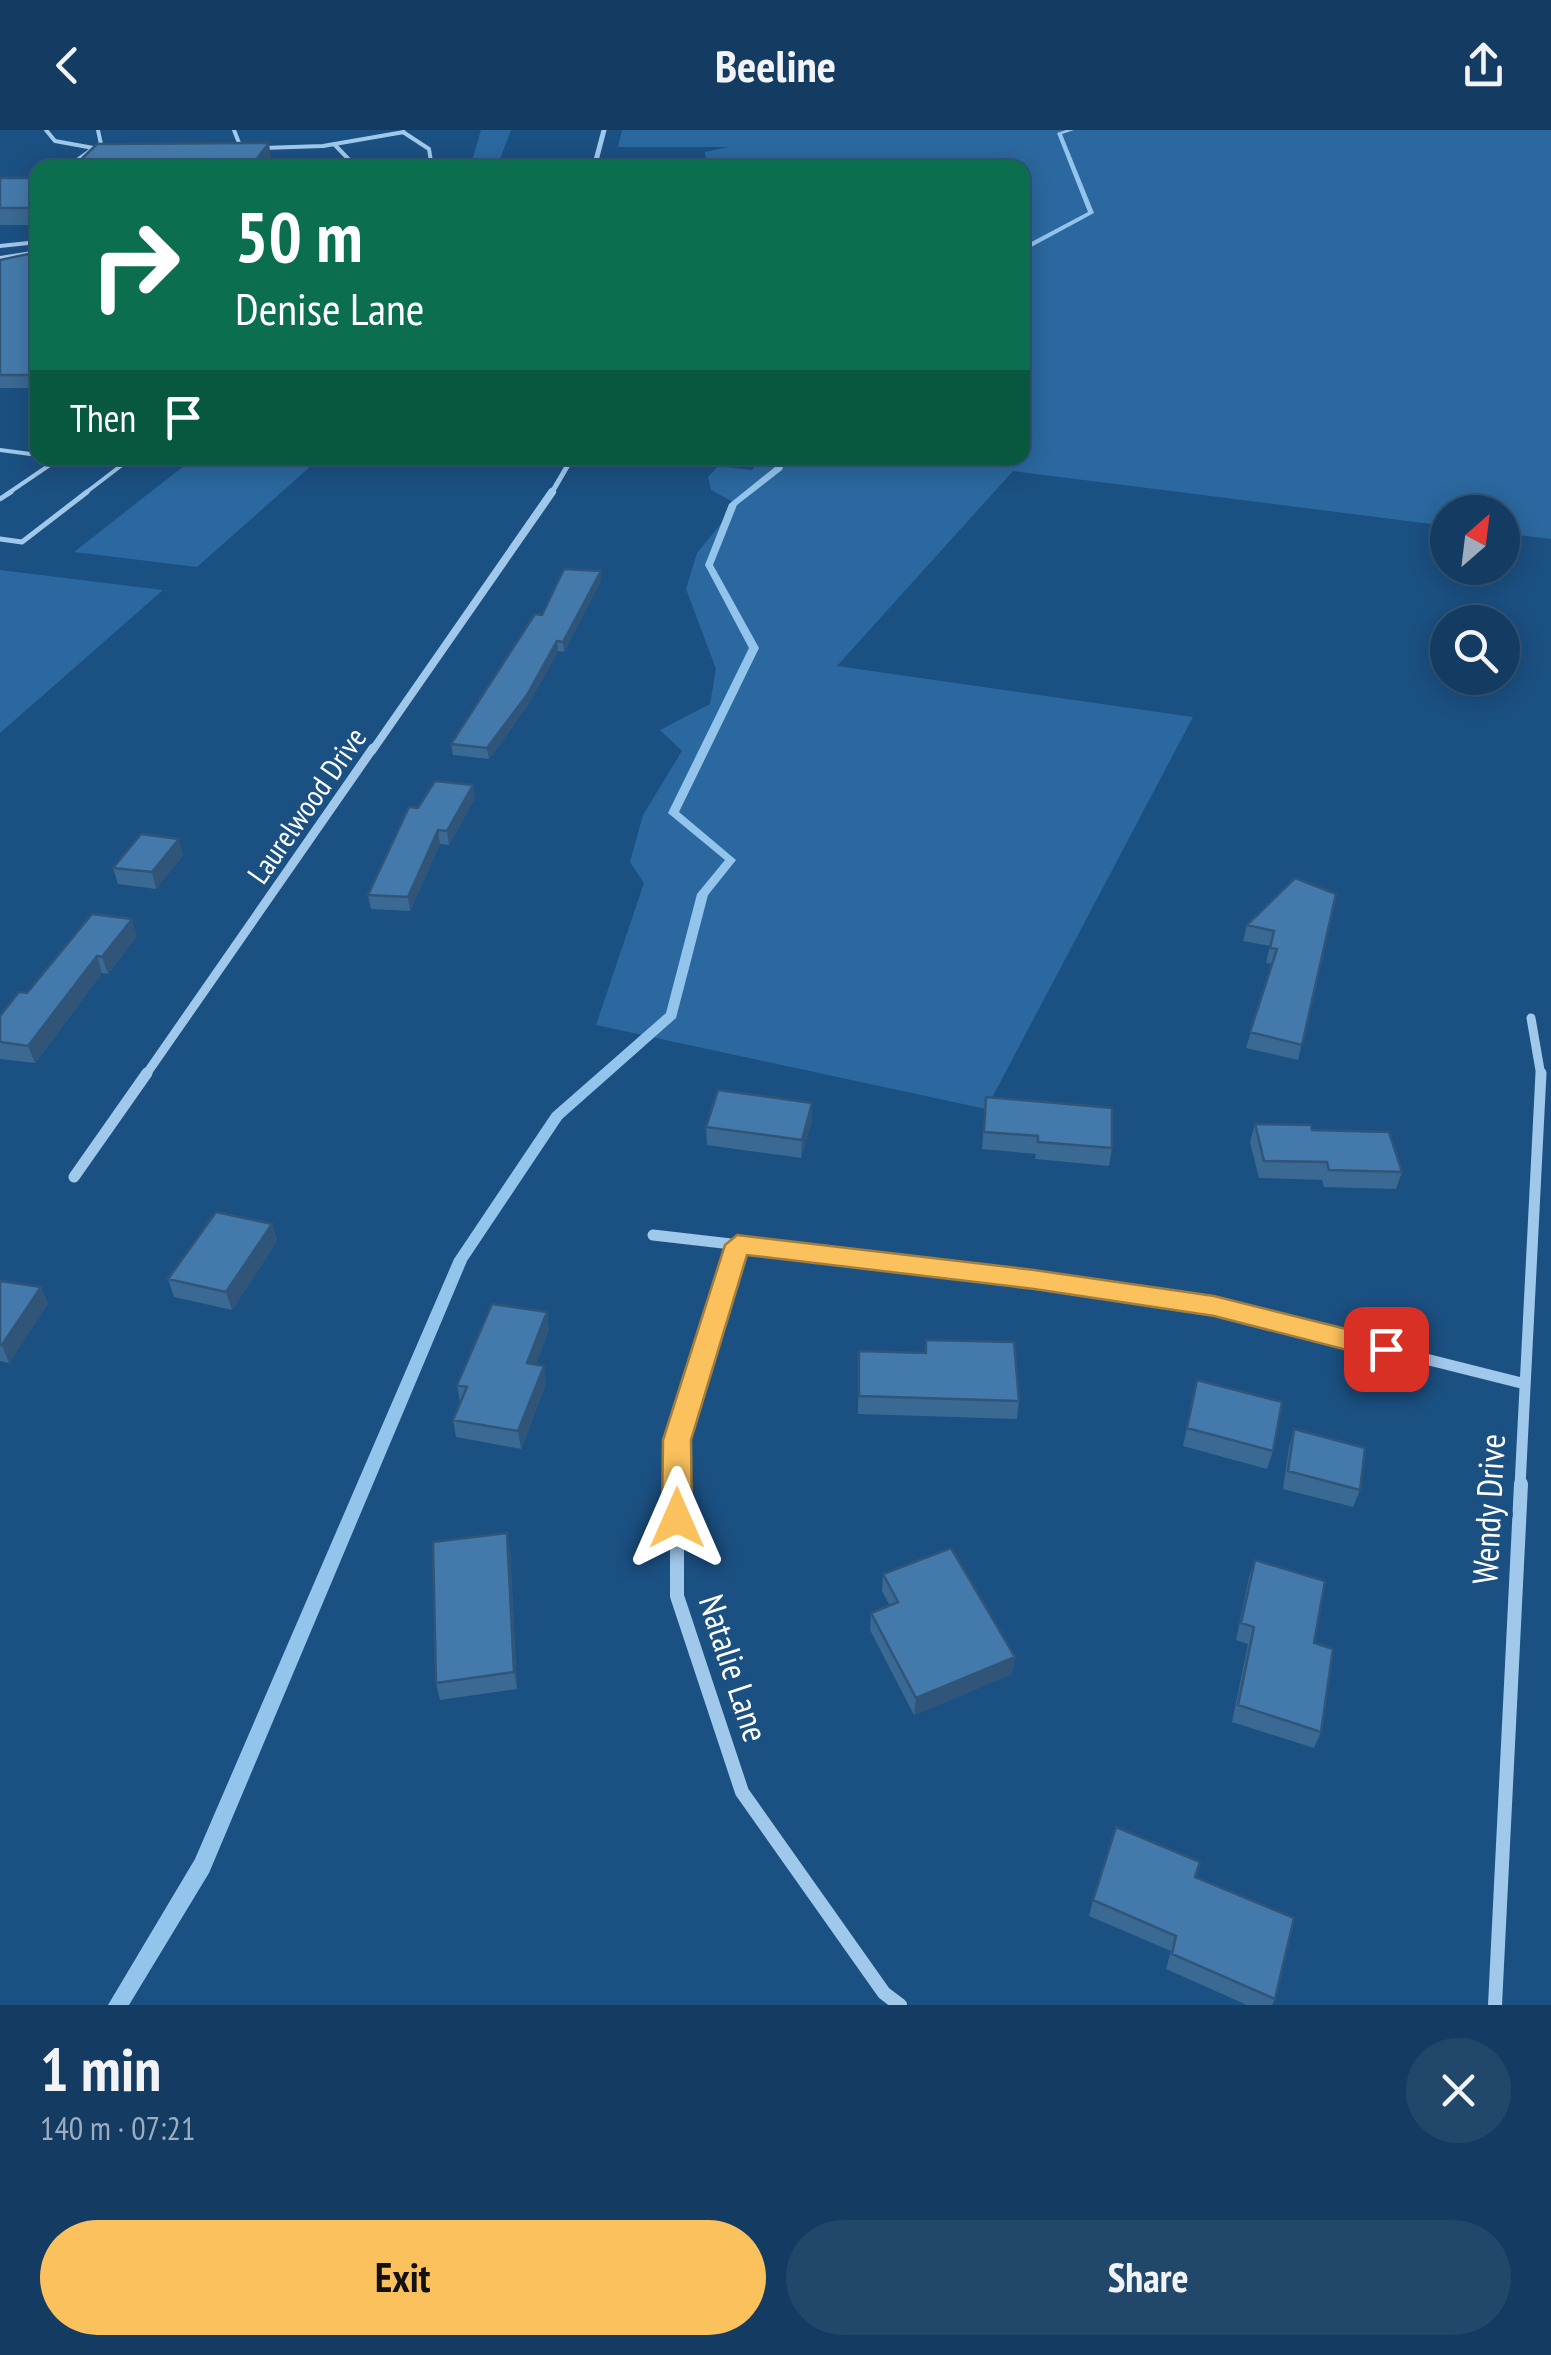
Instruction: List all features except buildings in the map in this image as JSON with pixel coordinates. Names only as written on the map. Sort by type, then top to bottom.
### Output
[{"type":"street","points":[[596,160],[604,130]]},
{"type":"street","name":"Laurelwood Drive","points":[[74,1177],[568,465]]},
{"type":"street","name":"Wendy Drive","points":[[1495,2005],[1541,1067],[1531,1018]]},
{"type":"street","points":[[653,1235],[1034,1279],[1214,1306],[1524,1384]]},
{"type":"street","name":"Natalie Lane","points":[[737,1245],[677,1440],[677,1596],[742,1792],[884,1993],[900,2005]]},
{"type":"lane","points":[[46,130],[55,142],[116,149]]},
{"type":"lane","points":[[98,130],[102,149]]},
{"type":"lane","points":[[234,130],[239,148]]},
{"type":"lane","points":[[394,130],[404,131],[429,148],[431,160]]},
{"type":"lane","points":[[260,148],[334,144],[404,131]]},
{"type":"lane","points":[[334,144],[349,160]]},
{"type":"lane","points":[[77,160],[93,149]]},
{"type":"lane","points":[[0,246],[30,243]]},
{"type":"lane","points":[[9,244],[15,254]]},
{"type":"lane","points":[[0,258],[30,253]]},
{"type":"lane","points":[[0,450],[30,453]]},
{"type":"lane","points":[[0,499],[50,465]]},
{"type":"lane","points":[[0,539],[22,542],[123,465]]},
{"type":"shaded area","points":[[481,130],[511,130],[500,160],[472,160]]},
{"type":"shaded area","points":[[622,130],[1551,130],[1551,539],[1520,535],[1520,495],[1430,495],[1430,524],[1013,471],[837,666],[1193,717],[986,1109],[596,1025],[644,883],[630,862],[643,815],[682,751],[660,730],[710,704],[716,669],[686,589],[697,553],[737,504],[711,490],[708,477],[718,466],[752,470],[756,465],[1030,465],[1030,160],[706,160],[705,152],[728,147],[618,147]]},
{"type":"shaded area","points":[[185,465],[312,465],[197,567],[74,552]]},
{"type":"shaded area","points":[[0,570],[163,590],[0,733]]},
{"type":"waterway","points":[[1030,246],[1091,213],[1059,133],[1072,130]]},
{"type":"waterway","points":[[118,2005],[202,1866],[461,1259],[557,1116],[672,1015],[703,894],[731,860],[673,813],[754,648],[709,565],[733,504],[780,465]]},
{"type":"route","points":[[677,1518],[677,1440],[737,1245],[1034,1279],[1214,1306],[1386,1349]]}]
